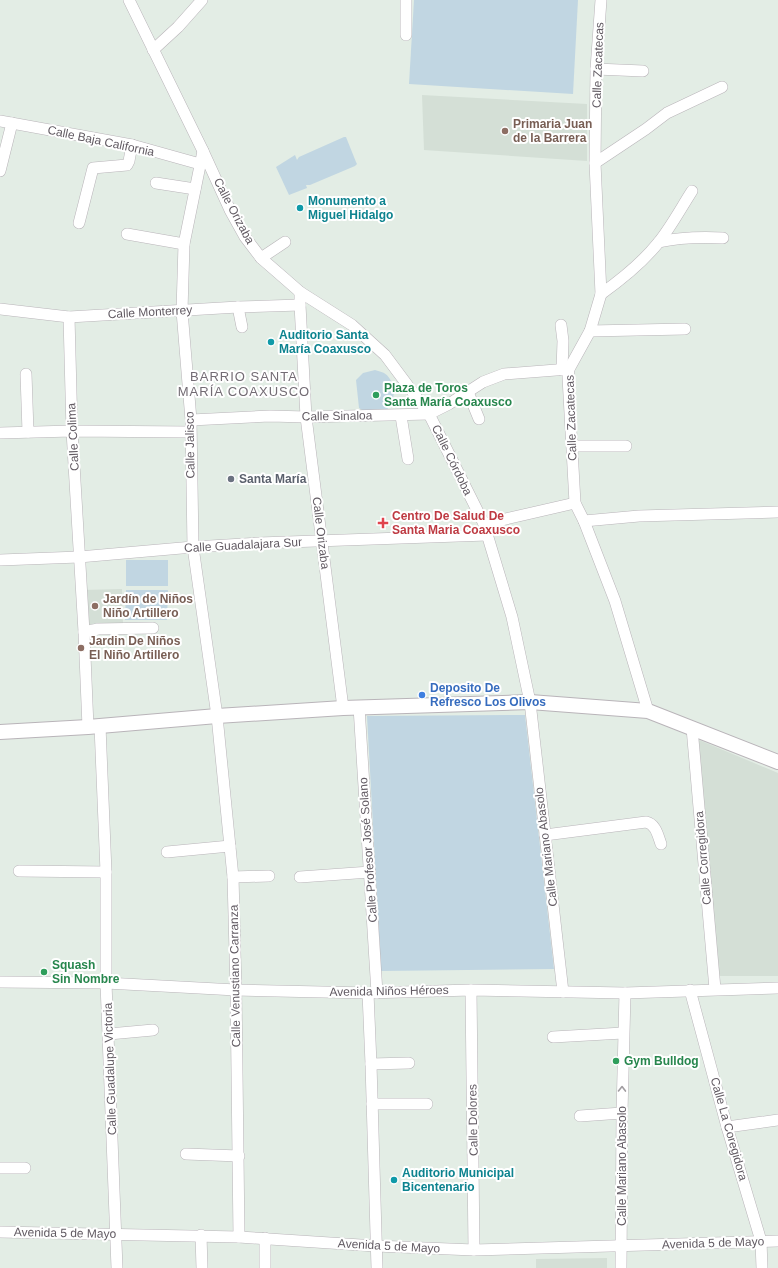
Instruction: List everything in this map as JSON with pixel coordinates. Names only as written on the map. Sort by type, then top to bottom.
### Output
[{"type":"street","name":"Calle Orizaba","points":[[129,0],[245,237],[261,258],[300,292],[306,418],[343,708]]},
{"type":"street","points":[[406,0],[406,35]]},
{"type":"street","name":"Calle Zacatecas","points":[[601,0],[596,70],[595,163],[601,294],[590,331],[566,370],[575,503],[584,521],[615,601],[648,711]]},
{"type":"street","points":[[153,50],[178,27],[196,3]]},
{"type":"street","points":[[596,70],[643,71]]},
{"type":"street","points":[[595,163],[667,113],[722,87]]},
{"type":"street","name":"Calle Baja California","points":[[0,121],[132,146],[200,164]]},
{"type":"street","points":[[0,171],[12,123]]},
{"type":"street","points":[[79,223],[93,168],[127,165],[132,146]]},
{"type":"street","name":"Calle Jalisco","points":[[203,151],[184,244],[182,311],[191,420],[193,547],[217,716]]},
{"type":"street","points":[[156,183],[195,189]]},
{"type":"street","points":[[601,294],[629,272],[659,242],[692,191]]},
{"type":"street","points":[[127,234],[184,244]]},
{"type":"street","points":[[659,242],[678,238],[723,238]]},
{"type":"street","points":[[261,258],[285,242]]},
{"type":"street","name":"Calle Córdoba","points":[[300,292],[352,325],[385,355],[429,414],[485,530],[512,617],[530,702]]},
{"type":"street","name":"Calle Monterrey","points":[[0,309],[69,316],[300,305]]},
{"type":"street","points":[[238,307],[242,327]]},
{"type":"street","name":"Calle Colima","points":[[69,316],[72,432],[79,557]]},
{"type":"street","points":[[561,325],[566,370]]},
{"type":"street","points":[[590,331],[685,329]]},
{"type":"street","name":"Calle Sinaloa","points":[[191,420],[270,416],[306,418],[429,414],[449,404],[494,377],[504,374],[566,370]]},
{"type":"street","points":[[26,374],[28,432]]},
{"type":"street","points":[[468,392],[479,419]]},
{"type":"street","points":[[401,416],[408,459]]},
{"type":"street","points":[[0,434],[28,432],[190,432]]},
{"type":"street","points":[[572,446],[626,446]]},
{"type":"street","name":"Calle Guadalajara Sur","points":[[0,560],[79,557],[259,543],[322,542],[485,530],[575,503]]},
{"type":"street","points":[[584,521],[639,516],[778,512]]},
{"type":"street","name":"Calle Guadalupe Victoria","points":[[79,557],[84,632],[94,727],[106,872],[106,983],[117,1268]]},
{"type":"street","points":[[84,632],[98,629],[153,628]]},
{"type":"street","points":[[0,732],[94,727],[217,716],[359,707],[530,702],[648,711],[778,762]]},
{"type":"street","name":"Calle Mariano Abasolo","points":[[530,702],[564,992]]},
{"type":"street","name":"Calle Profesor José Solano","points":[[359,707],[370,872],[372,993],[371,1064],[377,1268]]},
{"type":"street","name":"Calle Venustiano Carranza","points":[[217,716],[233,878],[239,1156],[239,1237]]},
{"type":"street","name":"Calle Corregidora","points":[[692,728],[715,989]]},
{"type":"street","points":[[545,835],[646,822],[650,823],[655,828],[661,844]]},
{"type":"street","points":[[167,852],[230,846]]},
{"type":"street","points":[[19,871],[106,872]]},
{"type":"street","points":[[300,877],[370,872]]},
{"type":"street","points":[[233,878],[270,876]]},
{"type":"street","name":"Avenida Niños Héroes","points":[[0,982],[106,983],[236,990],[372,993],[471,990],[625,993],[778,988]]},
{"type":"street","name":"Calle Dolores","points":[[471,990],[474,1250]]},
{"type":"street","name":"Calle La Coregidora","points":[[690,990],[727,1126],[761,1241],[762,1268]]},
{"type":"street","name":"Calle Mariano Abasolo","points":[[621,1268],[623,1033],[625,993]]},
{"type":"street","points":[[109,1034],[153,1030]]},
{"type":"street","points":[[553,1037],[623,1033]]},
{"type":"street","points":[[371,1064],[409,1063]]},
{"type":"street","points":[[372,1104],[427,1104]]},
{"type":"street","points":[[580,1116],[622,1113]]},
{"type":"street","points":[[727,1126],[778,1120]]},
{"type":"street","points":[[186,1154],[239,1156]]},
{"type":"street","points":[[0,1168],[25,1168]]},
{"type":"street","name":"Avenida 5 de Mayo","points":[[0,1232],[239,1237],[376,1246],[474,1250],[778,1241]]},
{"type":"street","points":[[201,1236],[202,1268]]},
{"type":"street","points":[[265,1238],[265,1268]]},
{"type":"shaded area","points":[[414,0],[578,0],[573,94],[409,84]]},
{"type":"shaded area","name":"Primaria Juan de la Barrera","points":[[422,95],[587,104],[587,161],[424,150]]},
{"type":"shaded area","points":[[346,137],[357,164],[310,185],[306,185],[307,188],[289,195],[276,167],[295,155],[297,160],[299,157]]},
{"type":"shaded area","name":"Plaza de Toros Santa María Coaxusco","points":[[375,370],[387,375],[390,378],[394,390],[391,404],[384,412],[362,410],[359,408],[356,380],[363,373]]},
{"type":"shaded area","points":[[126,560],[168,560],[168,586],[126,586]]},
{"type":"shaded area","points":[[122,589],[123,625],[84,626],[82,590]]},
{"type":"shaded area","points":[[126,590],[168,590],[167,620],[125,620]]},
{"type":"shaded area","points":[[525,715],[554,969],[381,971],[367,716]]},
{"type":"shaded area","points":[[692,737],[778,773],[778,976],[714,976]]},
{"type":"shaded area","points":[[607,1258],[607,1268],[536,1268],[536,1259]]},
{"type":"place","name":"Primaria Juan de la Barrera","points":[[505,131]]},
{"type":"place","name":"Monumento a Miguel Hidalgo","points":[[300,208]]},
{"type":"place","name":"Auditorio Santa María Coaxusco","points":[[271,342]]},
{"type":"place","name":"Plaza de Toros Santa María Coaxusco","points":[[376,395]]},
{"type":"place","name":"Santa María","points":[[231,479]]},
{"type":"place","name":"Centro De Salud De Santa Maria Coaxusco","points":[[383,523]]},
{"type":"place","name":"Jardín de Niños Niño Artillero","points":[[95,606]]},
{"type":"place","name":"Jardin De Niños El Niño Artillero","points":[[81,648]]},
{"type":"place","name":"Deposito De Refresco Los Olivos","points":[[422,695]]},
{"type":"place","name":"Squash Sin Nombre","points":[[44,972]]},
{"type":"place","name":"Gym Bulldog","points":[[616,1061]]},
{"type":"place","name":"Auditorio Municipal Bicentenario","points":[[394,1180]]},
{"type":"district","name":"BARRIO SANTA MARÍA COAXUSCO","points":[[244,384]]}]
